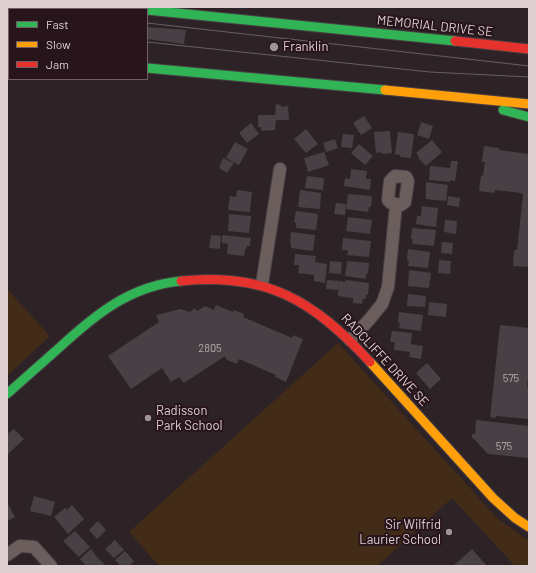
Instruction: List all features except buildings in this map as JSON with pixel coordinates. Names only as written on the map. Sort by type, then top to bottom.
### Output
[{"type":"main road","points":[[118,7],[128,8]]},
{"type":"main road","name":"MEMORIAL DRIVE SE","points":[[148,10],[529,49]]},
{"type":"main road","points":[[148,68],[529,104]]},
{"type":"main road","points":[[471,99],[482,105],[529,116]]},
{"type":"main road","name":"RADCLIFFE DRIVE SE","points":[[7,394],[87,323],[138,291],[167,283],[196,279],[223,279],[262,284],[292,296],[307,304],[350,340],[493,498],[515,518],[529,527]]},
{"type":"street","points":[[262,284],[280,169]]},
{"type":"street","points":[[350,340],[382,304],[388,287],[396,205]]},
{"type":"street","points":[[7,555],[20,546],[34,547],[51,566]]},
{"type":"shaded area","points":[[7,289],[50,336],[7,376]]},
{"type":"shaded area","points":[[338,343],[498,519],[529,541],[529,566],[515,566],[452,498],[377,566],[159,566],[129,532]]},
{"type":"tram line","points":[[21,7],[26,8]]},
{"type":"tram line","points":[[148,23],[529,66]]},
{"type":"tram line","points":[[148,42],[430,72],[529,77]]},
{"type":"traffic: fast","points":[[148,10],[455,41]]},
{"type":"traffic: fast","points":[[148,68],[385,90]]},
{"type":"traffic: fast","points":[[503,110],[529,117]]},
{"type":"traffic: fast","points":[[7,394],[73,335],[101,313],[130,295],[163,284],[181,281]]},
{"type":"traffic: slow","points":[[385,90],[529,104]]},
{"type":"traffic: slow","points":[[370,362],[493,498],[515,518],[529,527]]},
{"type":"traffic: jam","points":[[118,7],[128,8]]},
{"type":"traffic: jam","points":[[455,41],[529,49]]},
{"type":"traffic: jam","points":[[181,281],[212,279],[239,281],[264,287],[287,295],[308,307],[329,322],[370,362]]},
{"type":"place","name":"Franklin","points":[[274,47]]},
{"type":"place","name":"Radisson Park School","points":[[148,418]]},
{"type":"place","name":"Sir Wilfrid Laurier School","points":[[449,532]]}]
